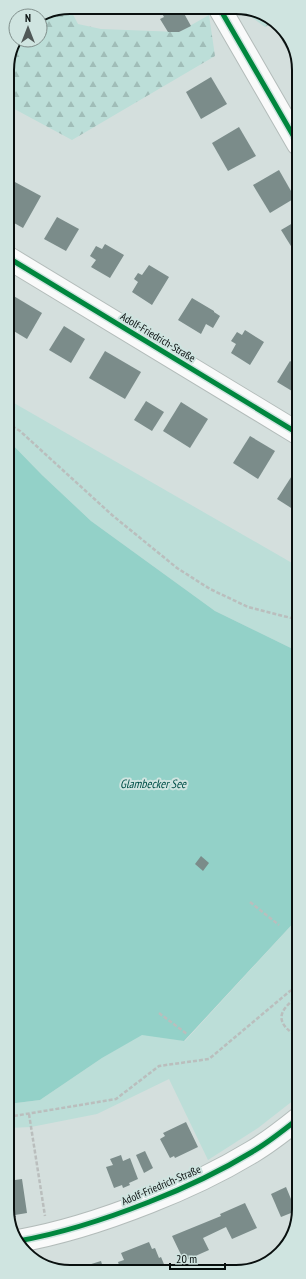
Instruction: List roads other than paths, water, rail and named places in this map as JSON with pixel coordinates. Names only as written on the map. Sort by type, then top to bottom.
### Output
[{"type":"street","points":[[223,14],[292,134]]},
{"type":"street","name":"Adolf-Friedrich-Straße","points":[[14,261],[292,430]]},
{"type":"street","name":"Adolf-Friedrich-Straße","points":[[23,1240],[48,1236],[83,1226],[184,1188],[210,1176],[253,1152],[292,1123]]},
{"type":"water","name":"Glambecker See","points":[[14,446],[91,521],[215,611],[292,649],[292,925],[184,1041],[142,1035],[102,1058],[40,1100],[14,1103]]}]
